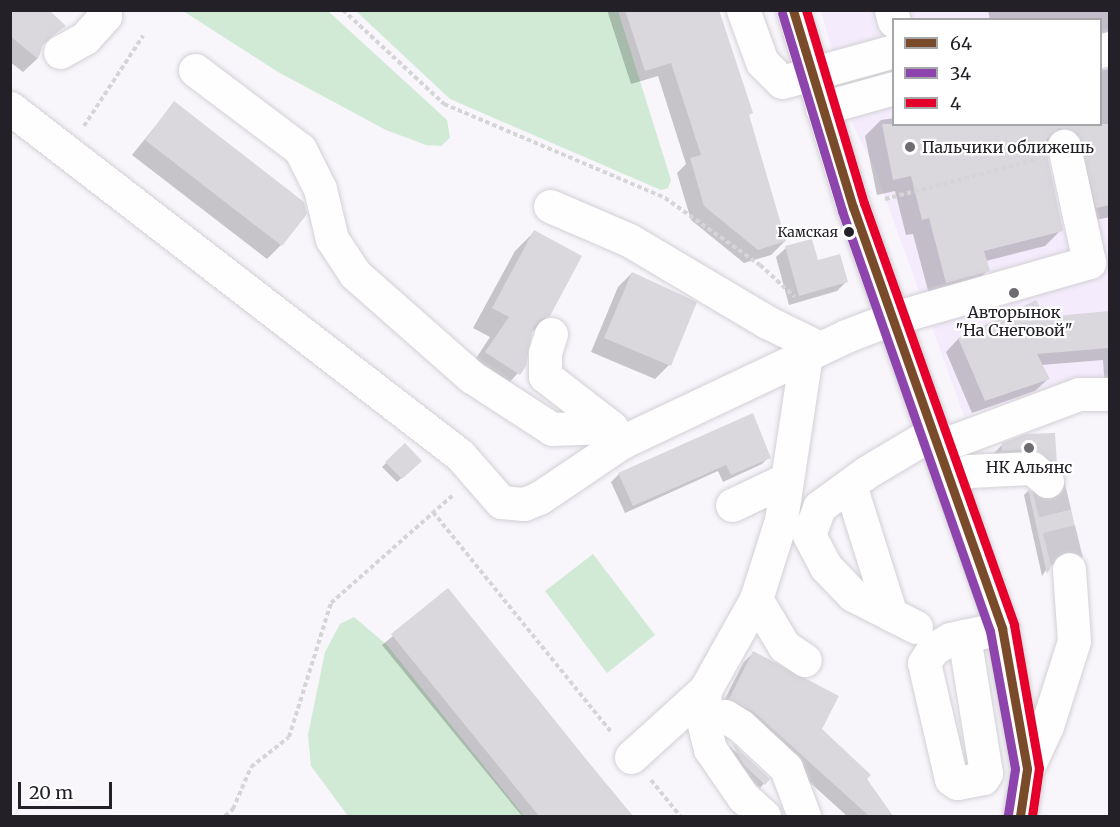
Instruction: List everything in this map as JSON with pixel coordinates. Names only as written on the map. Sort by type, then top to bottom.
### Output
[{"type":"main road","points":[[60,52],[85,38],[105,16],[103,10]]},
{"type":"main road","points":[[743,10],[762,62],[772,76],[782,82],[810,72],[892,52]]},
{"type":"main road","points":[[793,10],[810,72],[853,207],[952,478],[1002,628],[1027,769]]},
{"type":"main road","points":[[195,70],[300,148],[320,189],[332,238],[355,274],[472,377],[552,429],[616,435]]},
{"type":"main road","points":[[822,108],[892,89]]},
{"type":"main road","points":[[10,108],[460,455],[501,502],[524,504],[539,498],[616,435],[892,318],[1099,260],[1064,146]]},
{"type":"main road","points":[[550,206],[629,240],[813,352]]},
{"type":"main road","points":[[551,334],[544,352],[545,376],[616,435]]},
{"type":"main road","points":[[631,757],[704,705],[756,599],[781,520],[813,352]]},
{"type":"main road","points":[[850,485],[904,621],[853,595],[826,567],[809,535],[819,507],[850,485],[937,439],[1079,394],[1110,394]]},
{"type":"main road","points":[[952,478],[969,471],[1032,468],[1047,481]]},
{"type":"main road","points":[[732,505],[787,479]]},
{"type":"main road","points":[[1020,816],[1027,769],[1047,726],[1074,641],[1069,569]]},
{"type":"main road","points":[[756,599],[784,646],[806,660]]},
{"type":"main road","points":[[964,636],[1002,628]]},
{"type":"main road","points":[[704,705],[710,749],[723,771],[764,816]]},
{"type":"main road","points":[[704,705],[725,716],[786,768],[804,816]]},
{"type":"path","points":[[343,10],[414,81],[444,104],[665,198],[760,266]]},
{"type":"path","points":[[67,151],[143,36]]},
{"type":"path","points":[[853,207],[1022,164]]},
{"type":"path","points":[[225,816],[233,809],[251,767],[289,737],[331,603],[433,512],[680,816]]},
{"type":"shaded area","name":"Авторынок \"На Снеговой\"","points":[[821,11],[1109,11],[1109,385],[1066,385],[964,416],[876,172],[853,125]]},
{"type":"green space","points":[[183,11],[328,11],[447,120],[450,138],[441,146],[426,145],[386,130],[278,72]]},
{"type":"green space","points":[[356,11],[618,11],[671,180],[668,188],[661,190],[450,99]]},
{"type":"green space","points":[[593,554],[655,635],[607,673],[545,591]]},
{"type":"green space","points":[[354,617],[387,645],[524,816],[348,816],[311,766],[308,735],[325,652],[340,624]]},
{"type":"building","points":[[10,10],[49,10],[66,26],[44,42],[38,59],[10,36]]},
{"type":"building","points":[[625,10],[719,10],[753,113],[749,115],[786,241],[758,250],[704,206],[690,158],[701,155],[671,63],[645,71]]},
{"type":"building","points":[[174,101],[304,202],[307,214],[282,246],[145,140]]},
{"type":"building","points":[[882,124],[892,124],[892,126],[1102,126],[1102,124],[1110,124],[1110,205],[1096,208],[1078,134],[1059,128],[1046,140],[1046,149],[1063,231],[984,251],[990,271],[946,283],[929,218],[922,220],[911,176],[893,180]]},
{"type":"building","points":[[534,230],[582,256],[550,316],[539,320],[533,328],[526,366],[520,375],[485,352],[509,317],[492,308]]},
{"type":"building","points":[[812,239],[818,260],[840,254],[848,282],[799,296],[785,246]]},
{"type":"building","points":[[632,272],[697,302],[671,366],[604,338]]},
{"type":"building","points":[[1036,300],[1045,317],[1110,311],[1110,348],[1037,354],[1050,379],[985,401],[958,338]]},
{"type":"building","points":[[753,413],[771,458],[731,475],[726,465],[633,506],[618,473]]},
{"type":"building","points":[[1055,433],[1057,465],[1032,449],[1002,451],[1002,443],[1026,434]]},
{"type":"building","points":[[405,443],[422,461],[402,479],[385,462]]},
{"type":"building","points":[[1065,484],[1082,556],[1068,550],[1059,553],[1047,574],[1028,489],[1043,499],[1053,499]]},
{"type":"building","points":[[448,588],[633,816],[539,816],[391,634]]},
{"type":"building","points":[[753,651],[839,696],[822,729],[871,775],[867,779],[893,816],[869,816],[754,712],[729,699]]},
{"type":"building","points":[[731,742],[770,779],[765,785],[744,765]]},
{"type":"tunnel","points":[[1047,481],[1069,569]]},
{"type":"transit line","name":"64","points":[[793,10],[853,207],[1002,628],[1027,769],[1020,816]]},
{"type":"transit line","name":"4","points":[[806,10],[864,203],[1014,625],[1039,768],[1032,816]]},
{"type":"transit line","name":"34","points":[[782,13],[842,211],[990,631],[1015,769],[1008,814]]},
{"type":"place","name":"Пальчики оближешь","points":[[910,147]]},
{"type":"place","name":"Камская","points":[[849,232]]},
{"type":"place","name":"Авторынок \"На Снеговой\"","points":[[1014,293]]},
{"type":"place","name":"НК Альянс","points":[[1029,448]]}]
